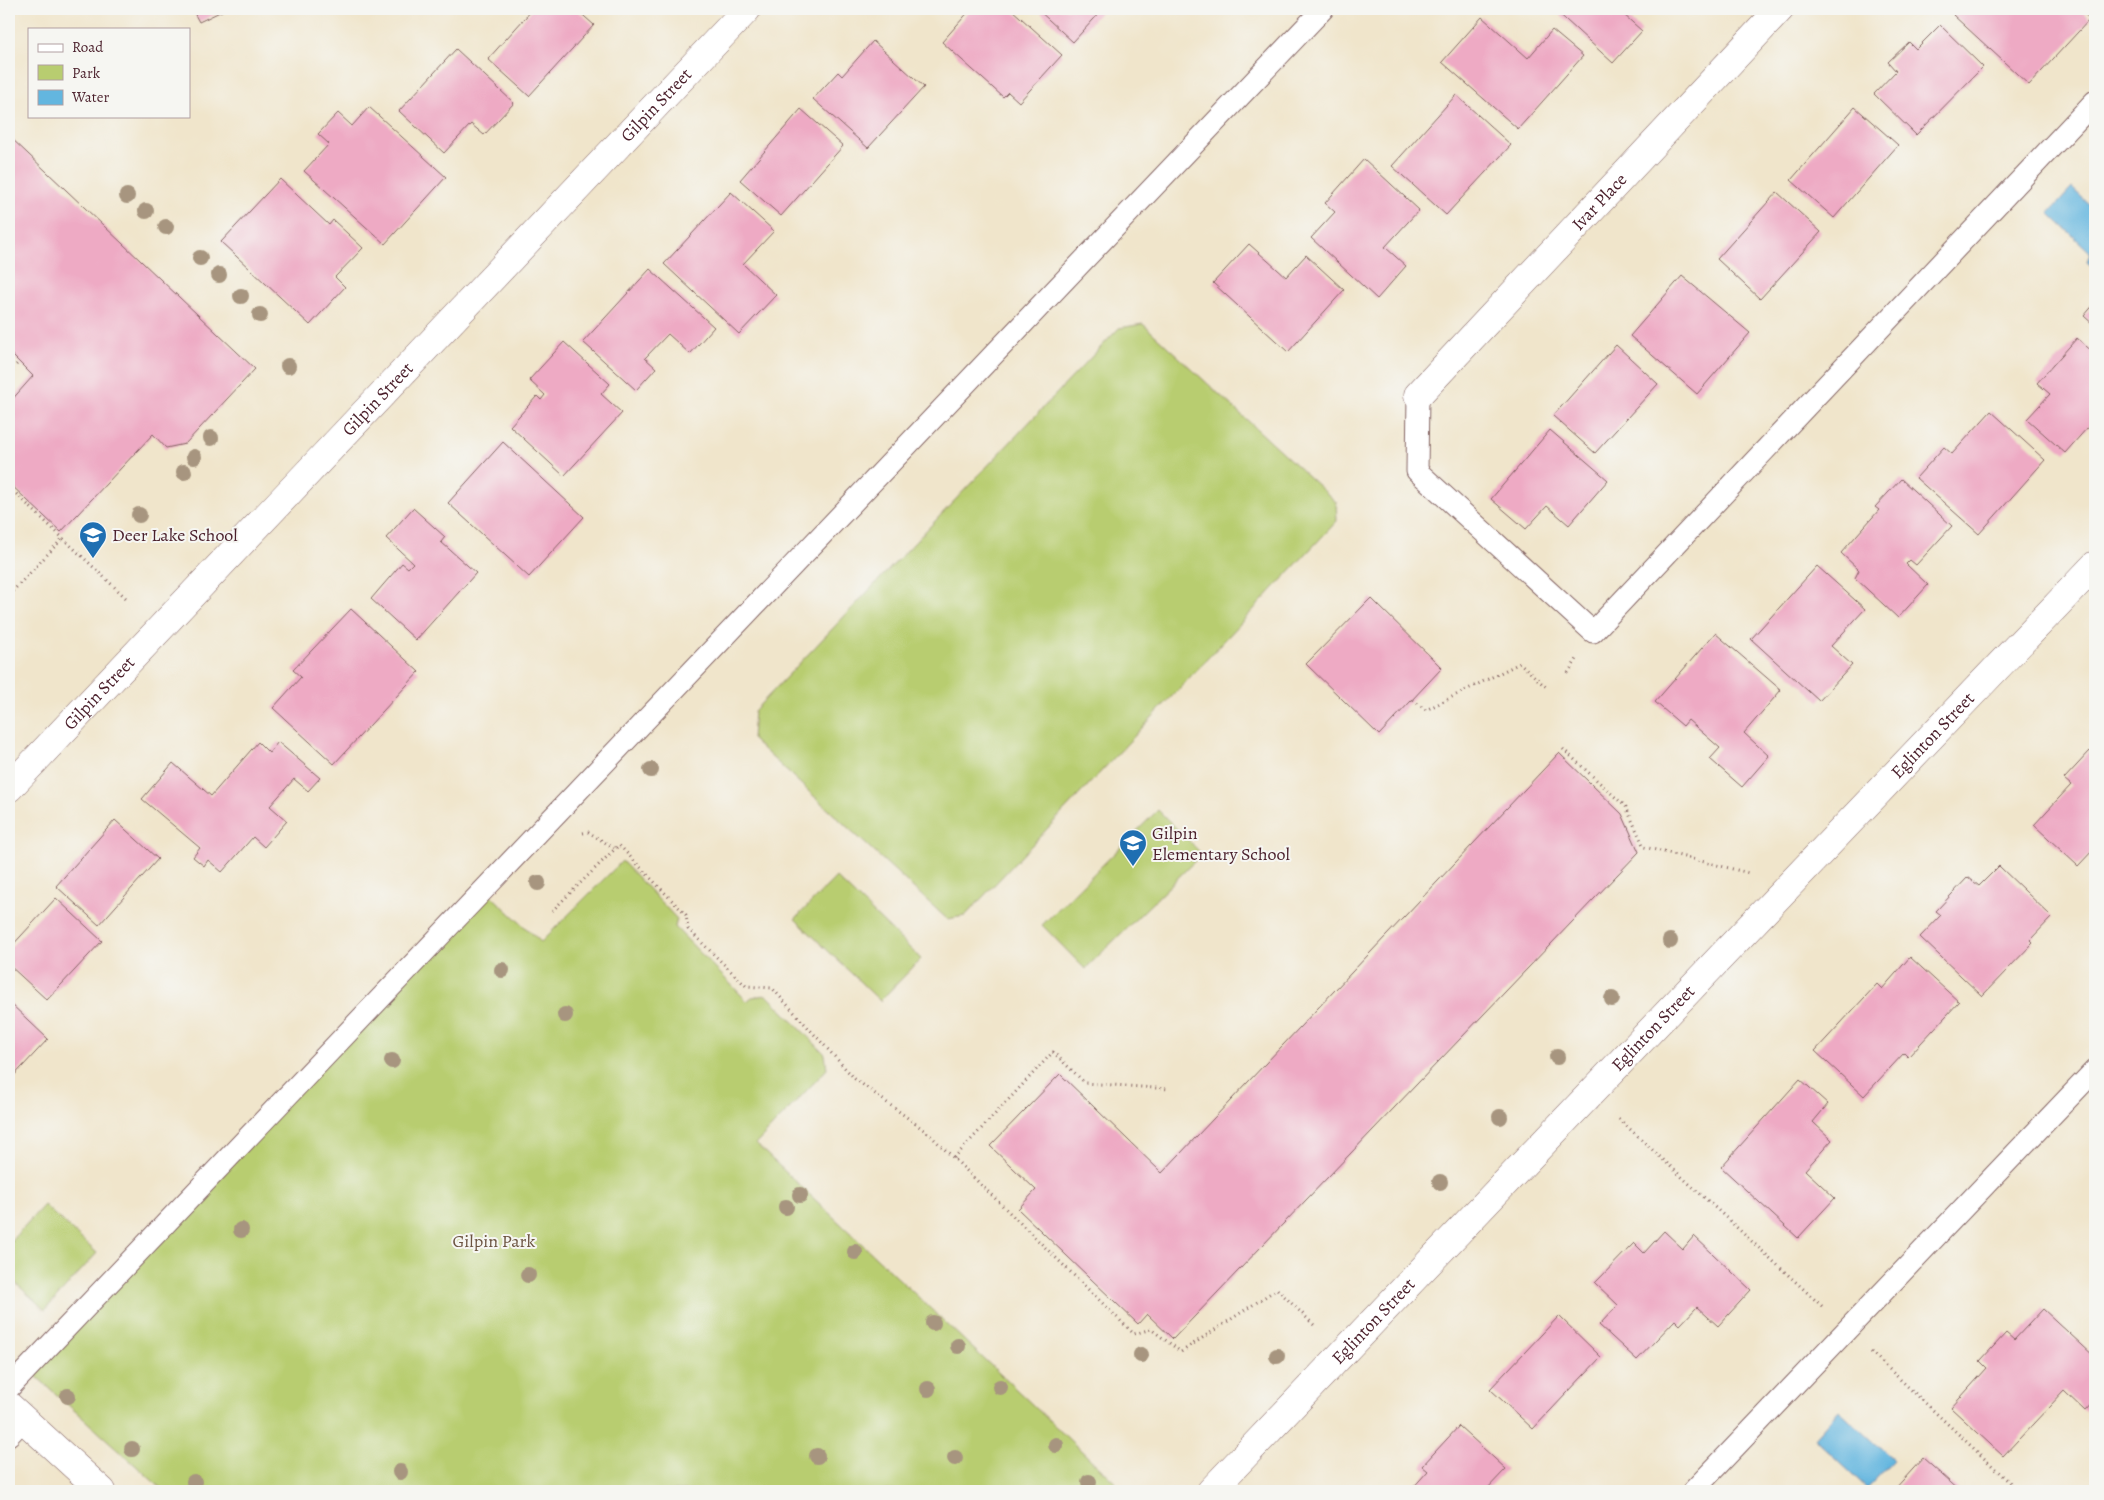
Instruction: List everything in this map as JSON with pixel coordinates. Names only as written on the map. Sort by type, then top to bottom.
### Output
[{"type":"street","name":"Gilpin Street","points":[[9,788],[747,9]]},
{"type":"street","name":"Ivar Place","points":[[1418,395],[1780,9]]},
{"type":"street","name":"Eglinton Street","points":[[1211,1491],[2095,564]]},
{"type":"street","points":[[14,1420],[102,1491]]},
{"type":"lane","points":[[9,1388],[1323,9]]},
{"type":"lane","points":[[1418,395],[1417,471],[1593,632],[2095,101]]},
{"type":"lane","points":[[1693,1491],[2095,1070]]},
{"type":"path","points":[[9,372],[19,362]]},
{"type":"path","points":[[9,488],[126,598]]},
{"type":"path","points":[[9,595],[63,538]]},
{"type":"path","points":[[1413,700],[1426,710],[1520,663],[1547,688]]},
{"type":"path","points":[[1562,749],[1626,807],[1644,848],[1748,873]]},
{"type":"path","points":[[552,911],[619,845],[686,915],[688,929],[746,986],[772,988],[856,1079],[928,1133],[1134,1334],[1151,1329],[1181,1352],[1277,1289],[1316,1327]]},
{"type":"path","points":[[954,1158],[1052,1052],[1085,1083],[1169,1089]]},
{"type":"path","points":[[1619,1119],[2019,1491]]},
{"type":"green space","points":[[1143,324],[1336,502],[1337,521],[965,916],[947,919],[752,739],[754,711],[1119,328]]},
{"type":"green space","points":[[1158,810],[1202,854],[1085,969],[1042,925]]},
{"type":"green space","name":"Gilpin Park","points":[[622,861],[677,919],[675,927],[747,1001],[752,997],[767,995],[825,1054],[827,1069],[756,1144],[1124,1491],[164,1491],[27,1368],[484,889],[541,942]]},
{"type":"green space","points":[[836,877],[921,959],[880,1001],[795,919]]},
{"type":"green space","points":[[44,1205],[97,1253],[45,1310],[9,1277],[9,1243]]},
{"type":"water","points":[[2072,188],[2095,210],[2095,269],[2087,262],[2090,252],[2049,213]]},
{"type":"water","points":[[1839,1410],[1894,1460],[1867,1488],[1814,1438]]},
{"type":"building","points":[[192,9],[226,9],[199,22]]},
{"type":"building","points":[[533,9],[576,9],[594,25],[529,96],[488,59]]},
{"type":"building","points":[[971,9],[1011,9],[1062,55],[1019,102],[1008,92],[1003,97],[942,42]]},
{"type":"building","points":[[1037,9],[1103,9],[1073,42]]},
{"type":"building","points":[[1554,9],[1627,9],[1623,14],[1642,31],[1613,63]]},
{"type":"building","points":[[1959,9],[2079,9],[2090,19],[2029,85],[1953,15]]},
{"type":"building","points":[[1482,17],[1528,58],[1552,30],[1583,56],[1518,129],[1442,62]]},
{"type":"building","points":[[1940,25],[1983,67],[1916,135],[1874,94],[1896,71],[1888,62],[1909,42],[1916,49]]},
{"type":"building","points":[[873,41],[924,87],[868,148],[813,99],[838,72],[842,76]]},
{"type":"building","points":[[456,49],[514,103],[484,135],[471,124],[444,153],[399,111]]},
{"type":"building","points":[[1456,95],[1511,145],[1446,215],[1392,166]]},
{"type":"building","points":[[369,107],[446,177],[385,244],[304,171],[329,144],[318,134],[338,113],[352,126]]},
{"type":"building","points":[[1855,107],[1898,145],[1834,218],[1791,180]]},
{"type":"building","points":[[801,109],[843,146],[781,216],[740,180]]},
{"type":"building","points":[[9,136],[255,369],[185,444],[166,448],[153,434],[61,532],[9,483],[9,403],[33,376],[9,352]]},
{"type":"building","points":[[1364,159],[1419,210],[1385,247],[1406,266],[1377,299],[1311,238],[1335,212],[1325,203]]},
{"type":"building","points":[[280,179],[329,225],[333,220],[363,248],[335,277],[345,287],[310,325],[221,242]]},
{"type":"building","points":[[731,192],[774,231],[743,264],[776,295],[739,334],[664,264]]},
{"type":"building","points":[[1777,192],[1821,232],[1760,299],[1717,259]]},
{"type":"building","points":[[1249,244],[1286,277],[1306,255],[1344,290],[1288,352],[1213,283]]},
{"type":"building","points":[[650,269],[714,327],[690,354],[668,334],[645,358],[656,368],[636,390],[583,342]]},
{"type":"building","points":[[1682,276],[1750,333],[1697,394],[1630,336]]},
{"type":"building","points":[[2095,303],[2095,326],[2084,316]]},
{"type":"building","points":[[2077,338],[2095,354],[2095,419],[2065,453],[2027,419],[2050,394],[2037,383]]},
{"type":"building","points":[[564,342],[610,384],[601,394],[622,413],[564,476],[510,426],[537,396],[541,400],[545,395],[529,380]]},
{"type":"building","points":[[1616,345],[1658,384],[1595,453],[1553,416]]},
{"type":"building","points":[[1991,411],[2045,460],[1979,534],[1916,478],[1944,447],[1952,454]]},
{"type":"building","points":[[1550,430],[1608,480],[1569,525],[1547,506],[1526,529],[1491,499]]},
{"type":"building","points":[[503,442],[584,517],[529,577],[448,503]]},
{"type":"building","points":[[1901,479],[1952,526],[1916,565],[1910,560],[1906,564],[1928,585],[1898,618],[1855,578],[1859,570],[1841,553],[1879,510],[1875,507]]},
{"type":"building","points":[[413,508],[445,537],[441,542],[476,573],[416,640],[371,599],[402,563],[408,568],[413,563],[386,538]]},
{"type":"building","points":[[1817,566],[1865,609],[1831,646],[1852,665],[1819,701],[1751,639]]},
{"type":"building","points":[[1371,598],[1442,668],[1379,735],[1306,664]]},
{"type":"building","points":[[351,609],[419,672],[334,764],[273,708],[301,677],[293,670]]},
{"type":"building","points":[[1715,633],[1781,690],[1744,733],[1769,756],[1742,787],[1710,759],[1720,748],[1688,720],[1683,726],[1655,702]]},
{"type":"building","points":[[258,742],[269,753],[278,742],[320,778],[308,791],[294,779],[270,806],[287,821],[264,847],[253,837],[222,872],[208,860],[204,866],[193,857],[200,848],[142,799],[173,763],[211,796]]},
{"type":"building","points":[[2090,751],[2095,756],[2095,848],[2078,866],[2034,825],[2071,785],[2064,779]]},
{"type":"building","points":[[1559,753],[1622,814],[1639,852],[1173,1339],[1147,1314],[1138,1324],[1018,1209],[1036,1190],[990,1146],[1060,1074],[1162,1173]]},
{"type":"building","points":[[115,820],[158,859],[99,925],[56,886]]},
{"type":"building","points":[[1999,866],[2052,917],[2030,940],[2033,943],[1982,996],[1920,937],[1941,915],[1936,911],[1968,877],[1979,886]]},
{"type":"building","points":[[56,898],[102,941],[47,1000],[9,965],[9,949]]},
{"type":"building","points":[[1910,957],[1959,1002],[1908,1057],[1904,1053],[1864,1096],[1815,1051],[1877,984],[1882,989]]},
{"type":"building","points":[[9,1002],[48,1039],[9,1081]]},
{"type":"building","points":[[1800,1079],[1828,1104],[1813,1122],[1832,1140],[1805,1170],[1835,1198],[1798,1238],[1721,1167]]},
{"type":"building","points":[[1664,1231],[1683,1249],[1694,1236],[1751,1290],[1718,1326],[1697,1307],[1680,1325],[1675,1320],[1637,1360],[1599,1325],[1618,1305],[1595,1283],[1634,1243],[1644,1253]]},
{"type":"building","points":[[2043,1309],[2095,1357],[2095,1400],[2085,1411],[2064,1391],[2003,1456],[1951,1408],[1987,1368],[1980,1361],[2006,1333],[2014,1340]]},
{"type":"building","points":[[1559,1316],[1601,1357],[1533,1429],[1490,1389]]},
{"type":"building","points":[[1459,1426],[1506,1469],[1485,1491],[1410,1491],[1428,1471],[1422,1466]]},
{"type":"building","points":[[1923,1458],[1960,1491],[1893,1491]]},
{"type":"place","name":"Deer Lake School","points":[[93,559]]},
{"type":"place","name":"Gilpin Elementary School","points":[[1133,867]]}]
